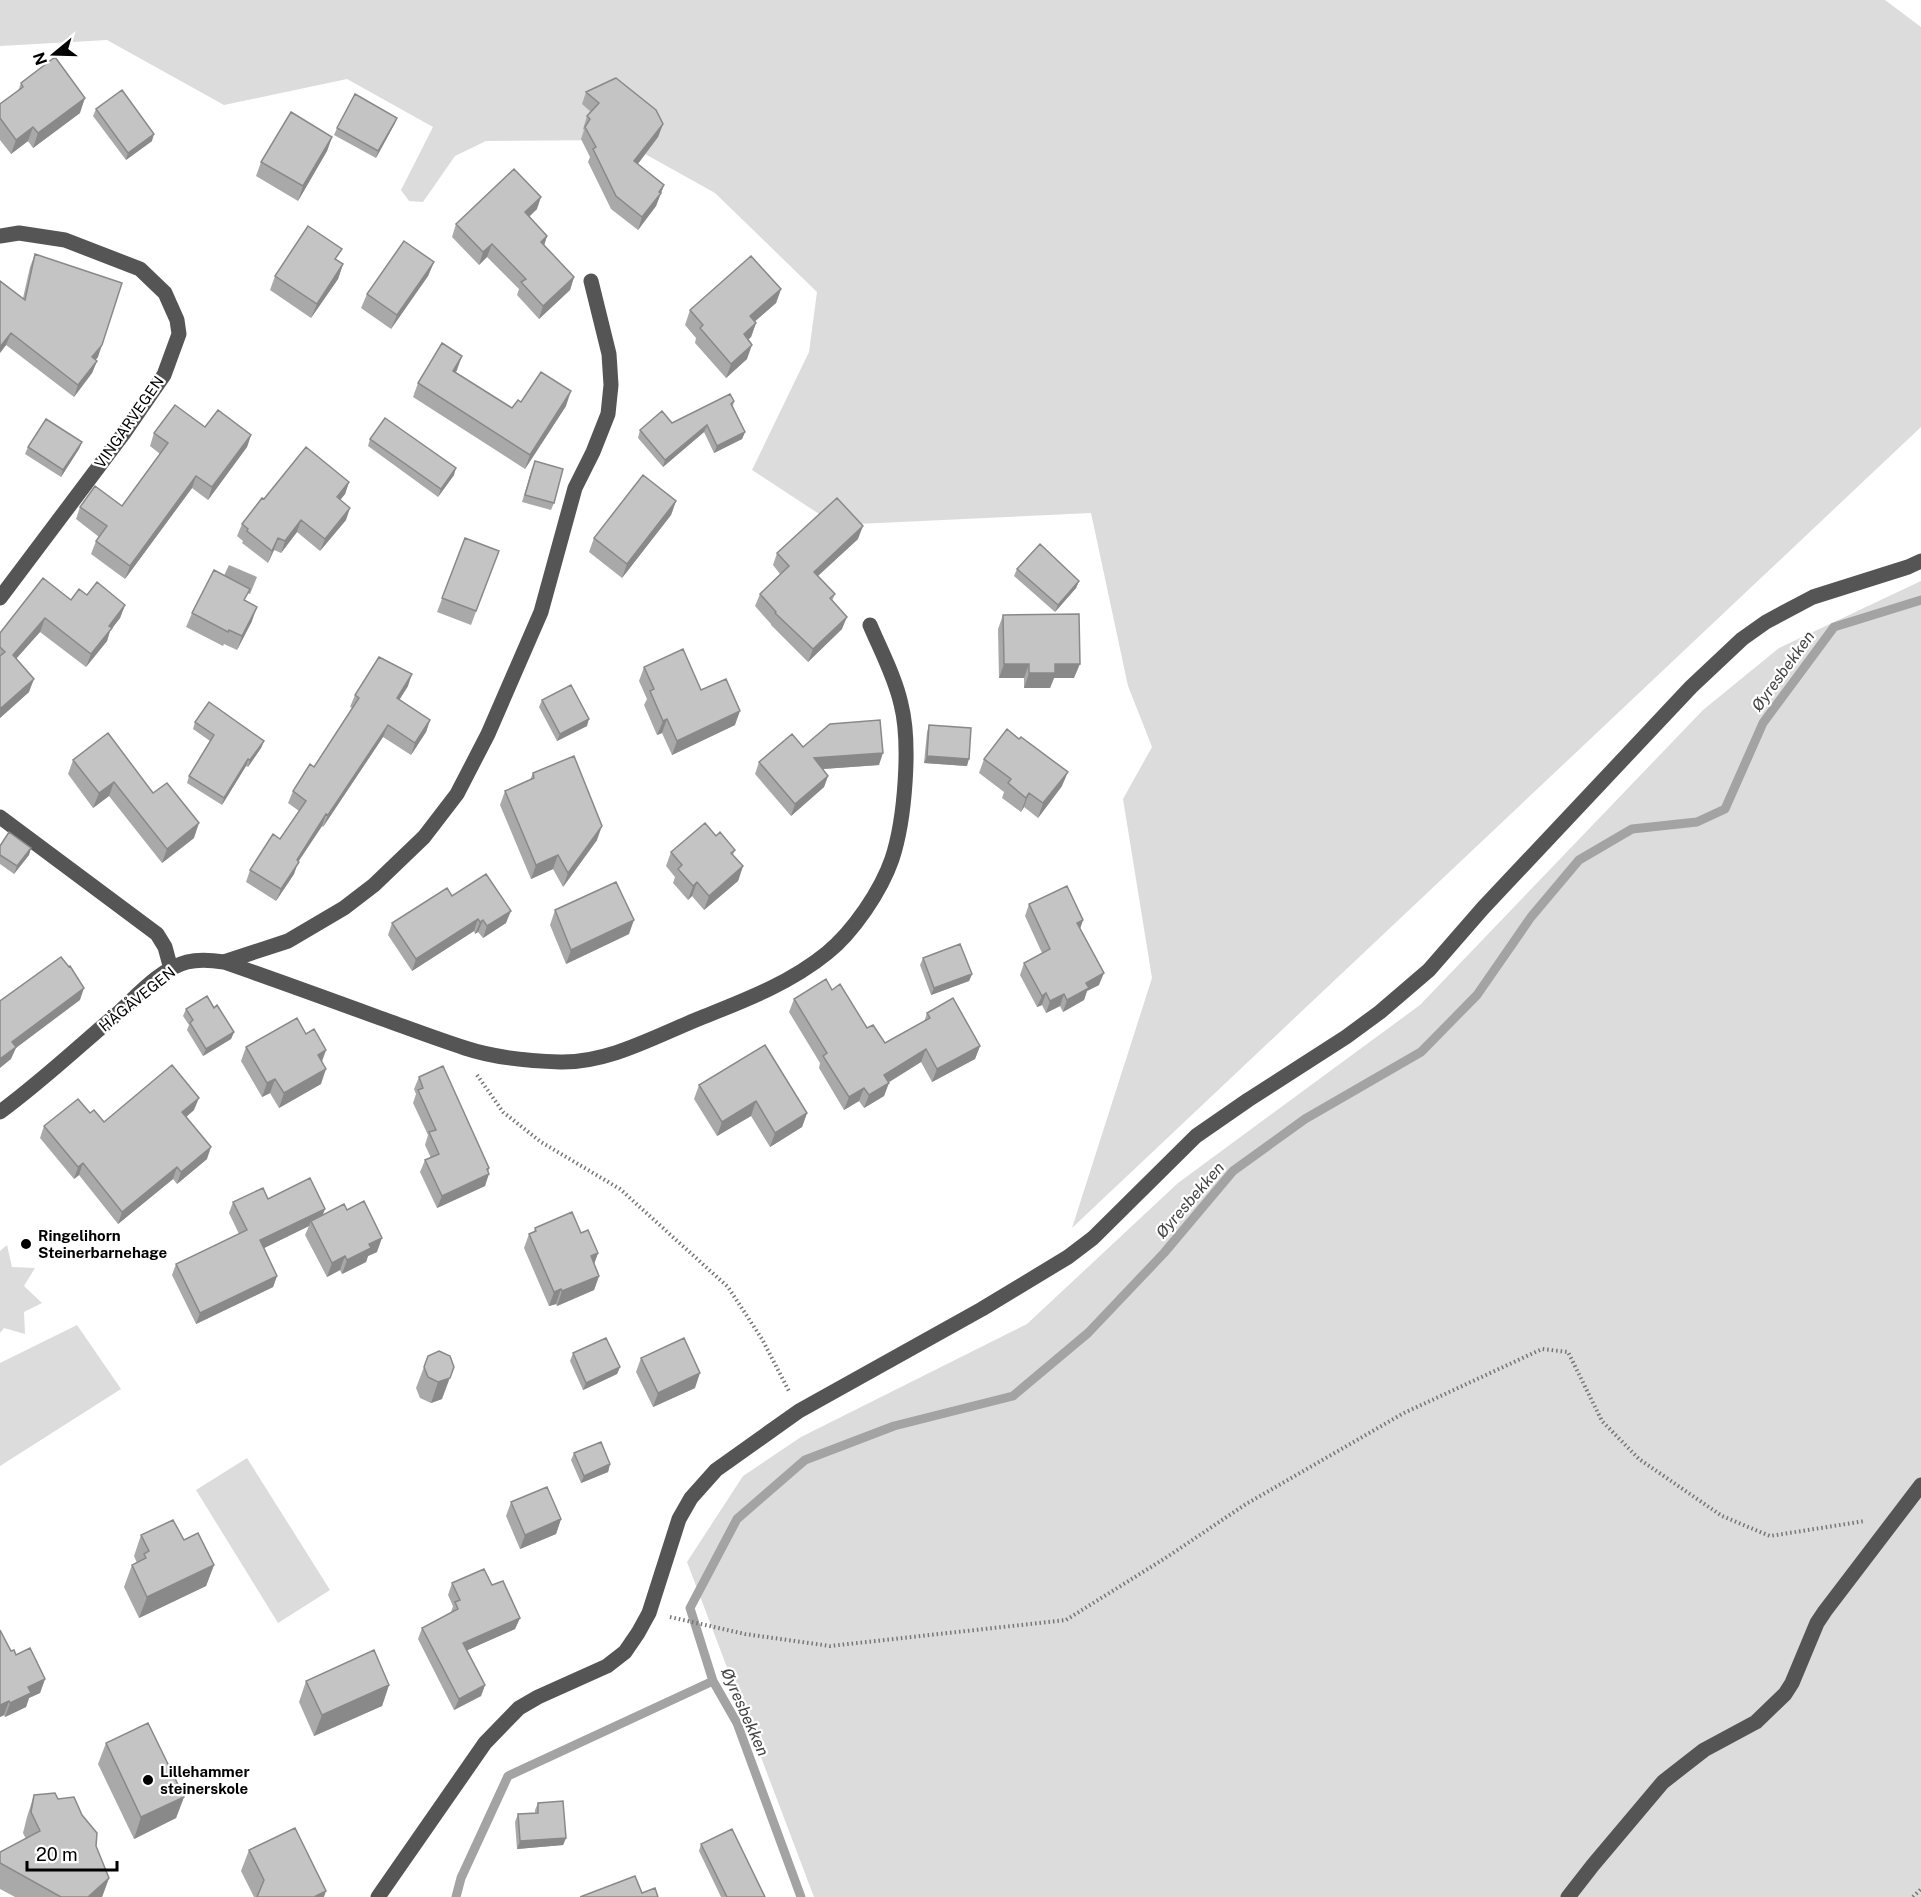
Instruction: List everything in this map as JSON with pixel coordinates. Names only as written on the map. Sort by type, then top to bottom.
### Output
[{"type":"street","name":"VINGARVEGEN","points":[[0,236],[19,233],[65,240],[140,269],[165,293],[177,320],[178,334],[164,375],[124,433],[0,598]]},
{"type":"street","points":[[224,962],[288,941],[344,908],[374,885],[424,837],[457,794],[488,734],[541,612],[575,488],[608,414],[611,385],[609,354],[591,281]]},
{"type":"street","points":[[378,1897],[485,1743],[500,1726],[519,1708],[607,1666],[625,1652],[649,1613],[679,1519],[691,1498],[716,1470],[799,1411],[982,1310],[1068,1257],[1093,1238],[1196,1136],[1346,1038],[1380,1012],[1429,969],[1483,908],[1691,687],[1742,639],[1766,622],[1813,597],[1921,561]]},
{"type":"street","name":"HÅGÅVEGEN","points":[[0,1112],[26,1093],[148,987],[171,969],[186,962],[206,960],[224,962],[468,1049],[523,1060],[562,1062],[590,1061],[641,1042],[768,990],[795,975],[827,953],[850,931],[875,893],[892,859],[905,778],[907,739],[902,704],[870,625]]},
{"type":"street","points":[[0,817],[157,934],[165,947],[171,969]]},
{"type":"street","points":[[1568,1897],[1663,1782],[1704,1750],[1756,1722],[1785,1694],[1792,1683],[1817,1623],[1921,1485]]},
{"type":"path","points":[[468,1049],[472,1066],[502,1112],[541,1142],[620,1189],[728,1287],[780,1370],[799,1411]]},
{"type":"path","points":[[649,1613],[745,1634],[830,1646],[1066,1620],[1246,1504],[1404,1413],[1542,1349],[1568,1352],[1602,1421],[1639,1459],[1722,1516],[1770,1536],[1846,1525],[1900,1513]]},
{"type":"path","points":[[1913,1897],[1921,1889]]},
{"type":"shaded area","points":[[0,0],[1885,0],[1921,27],[1921,427],[1072,1228],[1152,978],[1123,799],[1152,747],[1128,686],[1091,513],[836,525],[752,470],[809,352],[817,292],[715,193],[620,140],[486,141],[455,156],[423,202],[409,201],[401,190],[433,127],[347,79],[224,105],[107,40],[0,46]]},
{"type":"shaded area","points":[[229,565],[257,577],[250,594],[221,582]]},
{"type":"shaded area","points":[[1921,581],[1921,1897],[814,1897],[687,1562],[743,1476],[801,1437],[1027,1324],[1178,1183],[1420,1005],[1703,710],[1779,648]]},
{"type":"shaded area","points":[[7,1245],[12,1267],[35,1268],[24,1286],[42,1303],[24,1312],[25,1334],[4,1328],[0,1333],[0,1251]]},
{"type":"shaded area","points":[[77,1325],[121,1389],[0,1466],[0,1363]]},
{"type":"shaded area","points":[[247,1458],[330,1590],[278,1623],[196,1490]]},
{"type":"building","points":[[55,57],[85,98],[38,133],[33,127],[16,140],[0,118],[0,104],[23,87],[21,83]]},
{"type":"building","points":[[616,78],[656,110],[663,124],[634,161],[664,185],[659,192],[661,193],[642,217],[616,196],[593,149],[596,147],[585,127],[590,119],[587,116],[599,103],[586,92]]},
{"type":"building","points":[[122,90],[154,134],[128,153],[96,109]]},
{"type":"building","points":[[355,94],[397,118],[378,151],[337,128]]},
{"type":"building","points":[[291,112],[332,137],[303,186],[261,162]]},
{"type":"building","points":[[514,169],[541,197],[525,212],[547,236],[541,242],[574,277],[543,306],[521,282],[526,279],[492,244],[483,252],[456,224]]},
{"type":"building","points":[[308,226],[342,249],[335,259],[343,264],[317,304],[275,276]]},
{"type":"building","points":[[404,241],[434,262],[397,315],[367,294]]},
{"type":"building","points":[[35,254],[122,283],[102,345],[92,357],[97,361],[78,385],[11,333],[0,347],[0,281],[25,300]]},
{"type":"building","points":[[751,256],[781,289],[750,316],[756,323],[744,334],[752,345],[731,364],[700,328],[703,325],[690,310]]},
{"type":"building","points":[[442,343],[462,356],[453,371],[512,408],[518,400],[521,402],[541,372],[571,391],[530,455],[418,383]]},
{"type":"building","points":[[730,394],[734,401],[731,404],[745,432],[717,446],[707,425],[665,460],[640,430],[662,411],[672,423]]},
{"type":"building","points":[[175,405],[205,427],[218,410],[251,435],[212,487],[196,476],[130,566],[96,541],[107,526],[80,507],[95,486],[122,506],[168,443],[154,433]]},
{"type":"building","points":[[385,418],[456,468],[441,489],[370,439]]},
{"type":"building","points":[[46,419],[82,442],[63,470],[28,447]]},
{"type":"building","points":[[306,447],[349,482],[337,497],[350,508],[325,539],[301,520],[285,541],[278,538],[272,551],[247,531],[248,529],[242,524]]},
{"type":"building","points":[[535,461],[563,469],[554,503],[525,495]]},
{"type":"building","points":[[643,475],[676,501],[627,564],[594,538]]},
{"type":"building","points":[[837,498],[863,526],[814,572],[835,594],[830,598],[847,617],[813,649],[775,613],[760,594],[789,566],[777,553]]},
{"type":"building","points":[[465,538],[499,551],[476,611],[442,598]]},
{"type":"building","points":[[1040,544],[1079,581],[1058,605],[1017,569]]},
{"type":"building","points":[[214,570],[250,589],[244,600],[257,607],[242,636],[229,630],[228,632],[192,613]]},
{"type":"building","points":[[43,578],[71,600],[79,589],[87,595],[97,582],[125,605],[109,626],[112,628],[91,654],[45,618],[13,655],[34,679],[0,709],[0,656],[5,652],[0,647],[0,633]]},
{"type":"building","points":[[1079,614],[1080,664],[1055,664],[1055,673],[1029,673],[1029,664],[1004,664],[1003,615]]},
{"type":"building","points":[[683,649],[701,690],[726,679],[740,711],[677,741],[667,719],[663,721],[650,691],[654,689],[644,667]]},
{"type":"building","points":[[379,657],[412,674],[397,698],[430,720],[415,743],[388,725],[328,815],[326,814],[281,889],[250,870],[273,834],[280,839],[306,801],[293,791],[310,764],[314,767],[359,698],[355,695]]},
{"type":"building","points":[[571,685],[589,719],[560,734],[542,700]]},
{"type":"building","points":[[209,702],[264,741],[250,760],[248,759],[224,798],[189,776],[214,735],[195,722]]},
{"type":"building","points":[[880,720],[883,753],[814,758],[828,776],[795,804],[759,762],[792,734],[803,747],[830,724]]},
{"type":"building","points":[[929,725],[971,728],[969,759],[927,756]]},
{"type":"building","points":[[1007,729],[1068,772],[1043,803],[1029,793],[1026,798],[1008,783],[1011,779],[984,759]]},
{"type":"building","points":[[108,733],[153,793],[167,783],[199,823],[167,849],[114,782],[99,793],[73,760]]},
{"type":"building","points":[[574,756],[602,826],[568,873],[558,855],[536,865],[505,791],[534,778],[533,773]]},
{"type":"building","points":[[705,823],[716,836],[720,832],[735,850],[731,853],[743,866],[709,896],[697,882],[693,886],[678,869],[682,865],[671,852]]},
{"type":"building","points":[[9,832],[31,848],[17,866],[0,855],[0,846]]},
{"type":"building","points":[[486,874],[511,911],[487,926],[483,920],[480,922],[478,919],[416,959],[392,923],[447,888],[452,896]]},
{"type":"building","points":[[616,882],[634,920],[571,950],[555,910]]},
{"type":"building","points":[[1067,886],[1083,920],[1077,923],[1104,973],[1086,983],[1089,988],[1067,1000],[1064,994],[1050,1001],[1046,993],[1042,996],[1024,963],[1050,949],[1029,904]]},
{"type":"building","points":[[960,944],[972,974],[934,988],[923,958]]},
{"type":"building","points":[[61,957],[70,966],[84,988],[12,1042],[16,1047],[0,1059],[0,1001]]},
{"type":"building","points":[[826,979],[832,990],[840,984],[867,1028],[873,1025],[885,1043],[930,1018],[927,1013],[953,998],[980,1046],[937,1069],[926,1049],[884,1075],[889,1083],[869,1095],[864,1088],[849,1097],[823,1056],[827,1053],[794,999]]},
{"type":"building","points":[[207,996],[214,1008],[217,1005],[234,1032],[206,1049],[190,1023],[193,1020],[186,1009]]},
{"type":"building","points":[[297,1018],[306,1034],[314,1029],[326,1050],[318,1055],[326,1069],[284,1093],[275,1079],[267,1083],[246,1047]]},
{"type":"building","points":[[765,1045],[807,1113],[775,1133],[756,1101],[722,1122],[699,1085]]},
{"type":"building","points":[[172,1065],[199,1098],[182,1112],[211,1147],[181,1172],[177,1167],[122,1212],[83,1163],[78,1167],[44,1126],[78,1099],[90,1113],[94,1110],[104,1122]]},
{"type":"building","points":[[443,1066],[489,1168],[487,1169],[489,1174],[442,1196],[425,1160],[439,1154],[429,1132],[436,1130],[418,1090],[423,1088],[419,1077]]},
{"type":"building","points":[[310,1178],[325,1209],[260,1240],[277,1276],[200,1313],[176,1264],[247,1230],[233,1202],[263,1188],[268,1199]]},
{"type":"building","points":[[364,1201],[382,1238],[369,1244],[371,1248],[347,1260],[345,1256],[332,1263],[311,1221],[344,1204],[347,1210]]},
{"type":"building","points":[[572,1212],[581,1233],[588,1230],[598,1253],[591,1256],[599,1276],[554,1292],[529,1234],[536,1231],[535,1228]]},
{"type":"building","points":[[606,1338],[620,1367],[586,1383],[573,1353]]},
{"type":"building","points":[[684,1338],[700,1373],[658,1393],[641,1358]]},
{"type":"building","points":[[439,1351],[450,1356],[454,1367],[450,1378],[438,1382],[428,1377],[424,1367],[428,1356]]},
{"type":"building","points":[[601,1442],[610,1464],[584,1476],[574,1453]]},
{"type":"building","points":[[547,1487],[561,1519],[525,1535],[511,1502]]},
{"type":"building","points":[[173,1520],[184,1540],[198,1533],[214,1565],[147,1597],[132,1565],[146,1558],[144,1554],[149,1551],[141,1535]]},
{"type":"building","points":[[484,1569],[492,1585],[503,1581],[520,1618],[463,1643],[485,1685],[459,1699],[422,1628],[458,1609],[455,1602],[460,1600],[452,1583]]},
{"type":"building","points":[[0,1630],[11,1651],[14,1650],[16,1655],[30,1648],[45,1679],[28,1687],[31,1693],[0,1705]]},
{"type":"building","points":[[374,1650],[389,1685],[322,1715],[306,1681]]},
{"type":"building","points":[[148,1723],[184,1797],[141,1817],[106,1743]]},
{"type":"building","points":[[55,1793],[58,1799],[74,1797],[82,1815],[97,1833],[96,1846],[109,1878],[88,1897],[61,1897],[0,1863],[0,1852],[40,1831],[31,1812],[34,1795]]},
{"type":"building","points":[[563,1801],[566,1838],[520,1841],[518,1814],[538,1813],[538,1803]]},
{"type":"building","points":[[295,1828],[326,1891],[314,1897],[257,1897],[264,1880],[249,1850]]},
{"type":"building","points":[[732,1829],[765,1897],[727,1897],[701,1844]]},
{"type":"building","points":[[635,1876],[642,1893],[655,1888],[658,1897],[580,1897]]},
{"type":"waterway","name":"Øyresbekken","points":[[801,1897],[737,1723],[713,1681],[690,1608],[737,1519],[805,1460],[894,1426],[1013,1396],[1088,1333],[1164,1253],[1233,1171],[1305,1119],[1421,1052],[1477,995],[1531,917],[1579,860],[1632,829],[1697,822],[1725,809],[1763,723],[1834,627],[1921,600]]},
{"type":"waterway","points":[[456,1897],[461,1878],[508,1776],[713,1681]]},
{"type":"place","name":"Ringelihorn Steinerbarnehage","points":[[26,1244]]},
{"type":"place","name":"Lillehammer steinerskole","points":[[148,1780]]}]
